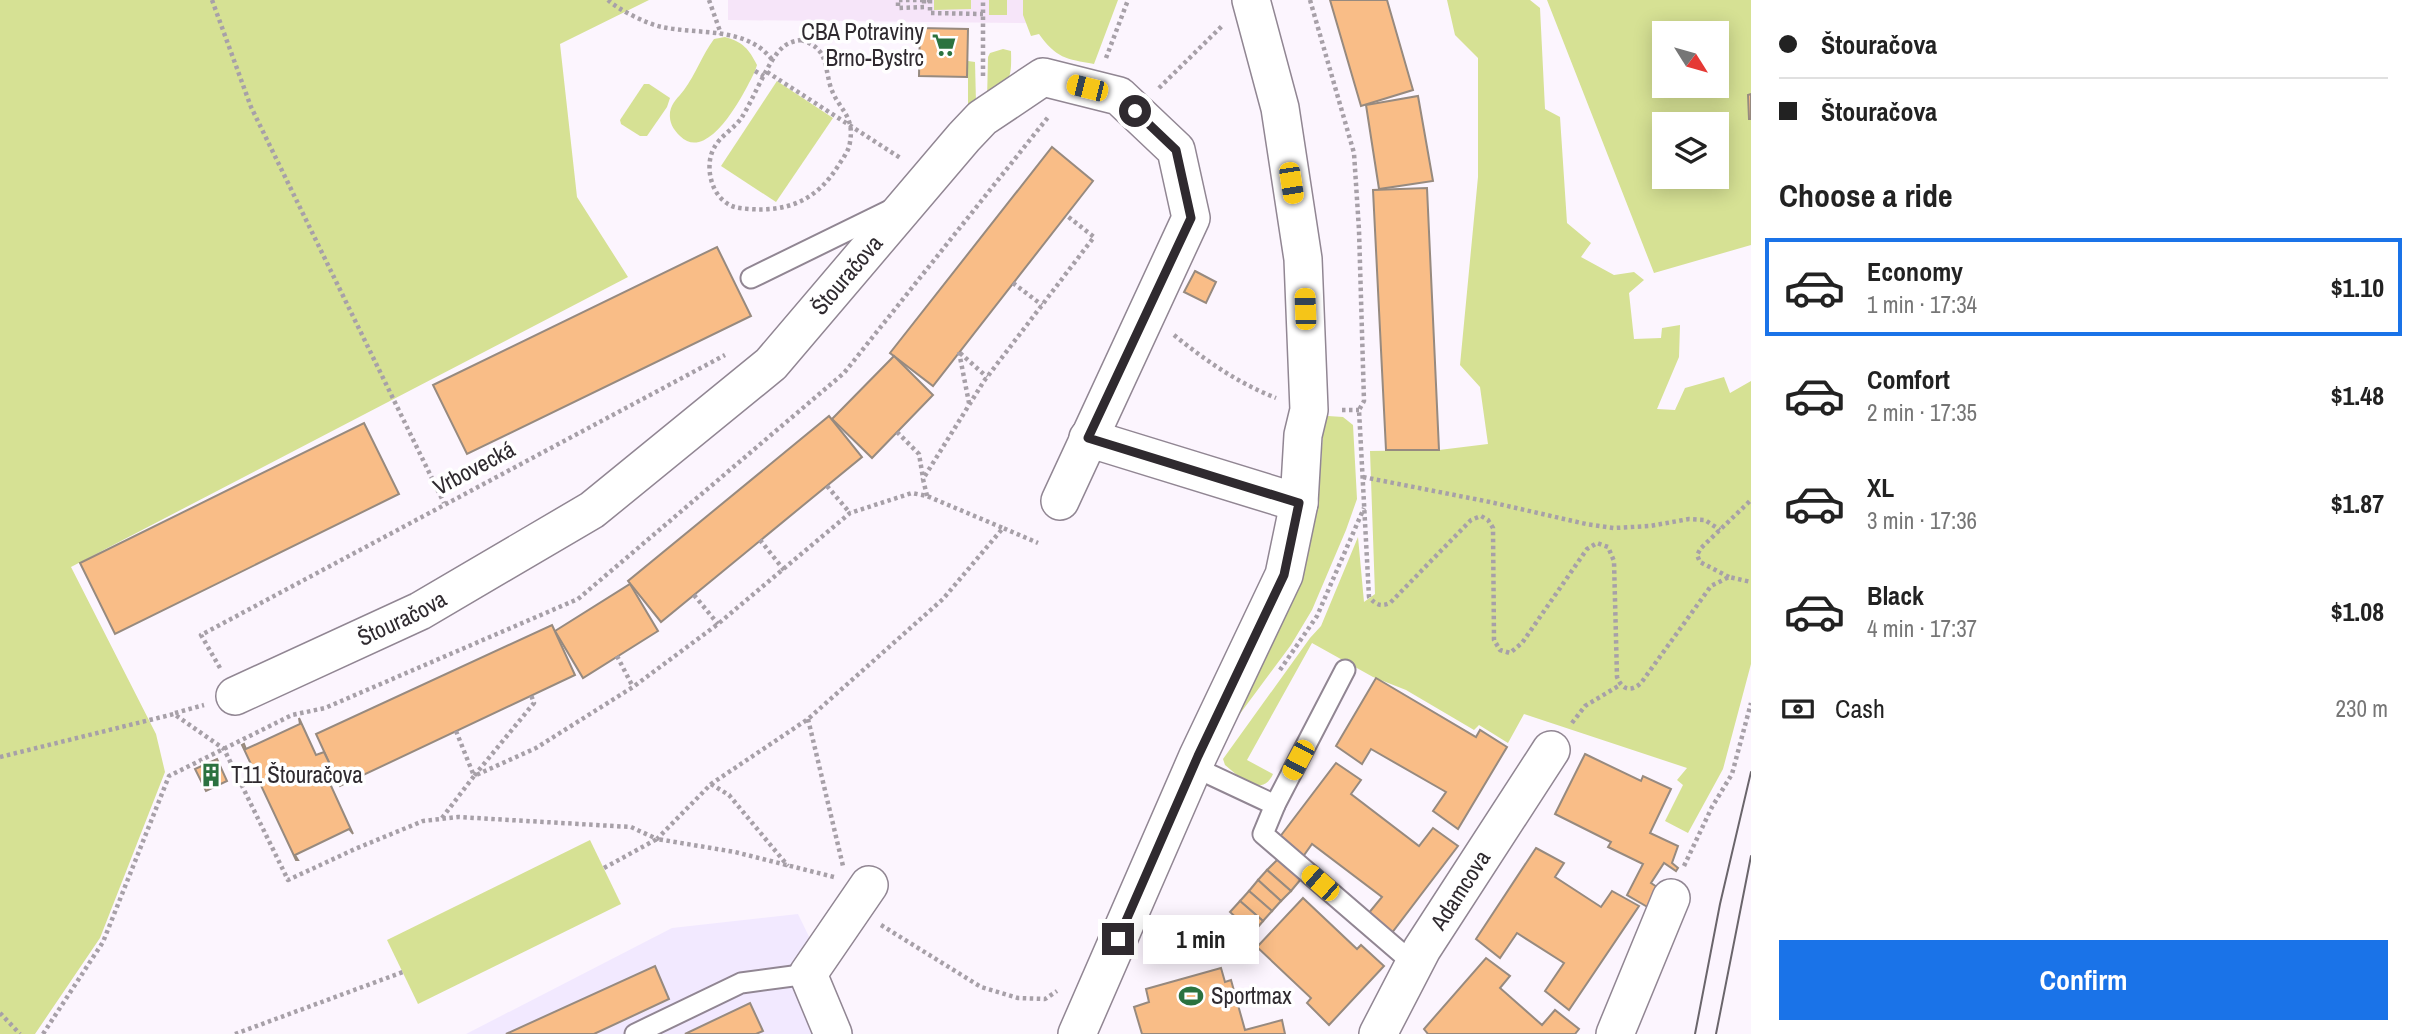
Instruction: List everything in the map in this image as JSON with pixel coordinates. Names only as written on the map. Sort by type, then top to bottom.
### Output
[{"type":"street","points":[[1077,1034],[1194,767],[1284,575],[1299,503],[1303,435],[1309,410],[1301,245],[1280,108],[1240,9]]},
{"type":"street","name":"Štouračova","points":[[235,695],[421,611],[592,510],[771,364],[982,118],[1043,77],[1119,96],[1176,150],[1191,218],[1060,500]]},
{"type":"street","points":[[1088,438],[1299,503]]},
{"type":"street","name":"Adamcova","points":[[1378,1034],[1414,964],[1550,750]]},
{"type":"street","points":[[825,1032],[808,974],[858,882]]},
{"type":"street","points":[[1615,1034],[1671,898]]},
{"type":"lane","points":[[751,278],[919,189]]},
{"type":"lane","points":[[1345,670],[1275,805],[1263,834],[1414,964]]},
{"type":"lane","points":[[1194,767],[1275,805]]},
{"type":"lane","points":[[635,1034],[741,982],[808,974]]},
{"type":"path","points":[[212,0],[251,107],[444,503]]},
{"type":"path","points":[[608,0],[615,6],[659,26],[747,40],[764,49],[773,61]]},
{"type":"path","points":[[709,0],[721,34]]},
{"type":"path","points":[[924,0],[925,8],[898,8],[898,1],[919,0],[930,0],[930,13],[983,14]]},
{"type":"path","points":[[982,118],[983,0]]},
{"type":"path","points":[[1310,0],[1354,153],[1364,401],[1359,410],[1369,597],[1375,604],[1383,606],[1390,603],[1471,520],[1481,516],[1488,520],[1493,528],[1494,640],[1500,650],[1510,653],[1522,643],[1587,550],[1597,543],[1608,547],[1614,561],[1616,677],[1626,689],[1635,688],[1641,683],[1711,586],[1730,577]]},
{"type":"path","points":[[1135,111],[1240,9]]},
{"type":"path","points":[[793,41],[811,43],[820,50],[836,100],[848,114],[852,127],[850,146],[824,186],[785,208],[733,208],[715,192],[711,181],[710,163],[714,147],[741,119],[773,61],[781,48],[793,41]]},
{"type":"path","points":[[755,71],[766,74],[852,127],[919,189]]},
{"type":"path","points":[[923,479],[987,377],[1094,237],[1066,215]]},
{"type":"path","points":[[1013,283],[1042,305]]},
{"type":"path","points":[[1147,312],[1201,357],[1251,388],[1309,410],[1359,410]]},
{"type":"path","points":[[969,404],[960,352],[987,377]]},
{"type":"path","name":"Vrbovecká","points":[[235,695],[201,635],[728,353]]},
{"type":"path","points":[[897,432],[919,454],[927,496]]},
{"type":"path","points":[[1363,477],[1586,524],[1614,528],[1650,526],[1689,519],[1705,520],[1720,530]]},
{"type":"path","points":[[827,486],[850,513]]},
{"type":"path","points":[[474,776],[536,748],[633,687],[718,624],[850,513],[912,493],[927,496],[1038,542]]},
{"type":"path","points":[[1751,500],[1697,555],[1700,562],[1730,577],[1751,582]]},
{"type":"path","points":[[1293,652],[1318,615],[1365,507]]},
{"type":"path","points":[[604,868],[657,839],[712,784],[808,719],[943,599],[1003,528]]},
{"type":"path","points":[[761,540],[784,570]]},
{"type":"path","points":[[694,595],[718,624]]},
{"type":"path","points":[[617,656],[633,687]]},
{"type":"path","points":[[1550,750],[1585,706],[1620,685]]},
{"type":"path","points":[[442,819],[534,703],[531,695]]},
{"type":"path","points":[[1671,898],[1702,826],[1732,774],[1751,703]]},
{"type":"path","points":[[0,757],[174,713],[224,749],[288,880],[423,821],[458,817],[631,827],[657,839],[735,852],[858,882],[808,719]]},
{"type":"path","points":[[456,731],[474,776]]},
{"type":"path","points":[[43,1034],[103,942],[169,776],[224,749]]},
{"type":"path","points":[[712,784],[729,796],[788,866]]},
{"type":"path","points":[[877,922],[981,987],[1018,998],[1045,999],[1062,988]]},
{"type":"path","points":[[235,1034],[403,972]]},
{"type":"path","points":[[0,1013],[20,1034]]},
{"type":"shaded area","points":[[728,0],[1113,0],[1105,24],[728,20]]},
{"type":"shaded area","points":[[798,914],[854,1034],[466,1034],[672,928]]},
{"type":"green space","points":[[0,0],[649,0],[560,44],[577,197],[628,277],[71,567],[156,734],[165,772],[100,938],[35,1034],[0,1034]]},
{"type":"green space","points":[[934,0],[971,0],[971,9],[934,10]]},
{"type":"green space","points":[[989,0],[1007,0],[1007,15],[989,15]]},
{"type":"green space","points":[[1023,0],[1118,0],[1094,64],[1062,56],[1039,34],[1031,36],[1023,15]]},
{"type":"green space","points":[[1447,0],[1530,0],[1540,8],[1545,109],[1560,117],[1567,223],[1591,243],[1581,257],[1614,275],[1634,272],[1644,280],[1629,293],[1634,339],[1661,338],[1662,328],[1680,325],[1679,357],[1657,409],[1675,410],[1685,388],[1724,377],[1730,393],[1751,381],[1751,664],[1723,769],[1688,833],[1665,821],[1683,785],[1677,780],[1687,768],[1524,714],[1508,743],[1479,725],[1474,730],[1406,690],[1373,677],[1312,643],[1247,760],[1273,774],[1269,781],[1250,786],[1225,765],[1223,759],[1321,626],[1358,537],[1364,602],[1375,594],[1370,451],[1439,450],[1488,444],[1480,387],[1460,365],[1478,177],[1478,58],[1455,35]]},
{"type":"green space","points":[[1547,0],[1751,0],[1751,245],[1654,273]]},
{"type":"green space","points":[[725,37],[745,47],[757,65],[744,93],[725,122],[703,141],[691,142],[673,128],[670,112],[714,39]]},
{"type":"green space","points":[[1003,49],[1011,51],[1010,75],[1005,85],[987,101],[988,57],[990,53]]},
{"type":"green space","points":[[968,61],[975,62],[976,103],[968,106]]},
{"type":"green space","points":[[777,81],[833,118],[776,202],[721,166]]},
{"type":"green space","points":[[644,84],[649,84],[670,98],[647,136],[640,136],[621,124],[620,120]]},
{"type":"green space","points":[[1343,417],[1353,425],[1357,499],[1312,610],[1291,645],[1225,734],[1313,508],[1321,464],[1324,418]]},
{"type":"green space","points":[[590,840],[621,904],[418,1004],[387,940]]},
{"type":"building","points":[[1330,0],[1387,0],[1413,90],[1361,106]]},
{"type":"building","name":"CBA Potraviny Brno-Bystrc","points":[[920,28],[968,29],[967,77],[919,76]]},
{"type":"building","points":[[1751,94],[1751,119],[1749,119],[1748,95]]},
{"type":"building","points":[[1418,96],[1433,181],[1379,189],[1366,105]]},
{"type":"building","points":[[1052,147],[1093,181],[933,386],[890,353]]},
{"type":"building","points":[[1427,188],[1439,450],[1386,450],[1373,190]]},
{"type":"building","points":[[717,247],[751,316],[467,454],[433,385]]},
{"type":"building","points":[[1195,271],[1216,282],[1206,303],[1184,292]]},
{"type":"building","points":[[894,356],[933,395],[872,458],[832,419]]},
{"type":"building","points":[[829,416],[862,457],[661,622],[628,581]]},
{"type":"building","points":[[364,423],[399,494],[115,634],[80,563]]},
{"type":"building","points":[[630,584],[658,631],[583,678],[555,631]]},
{"type":"building","points":[[552,625],[575,675],[340,786],[316,734]]},
{"type":"building","points":[[1376,678],[1476,737],[1480,730],[1507,747],[1458,829],[1433,811],[1446,792],[1371,749],[1362,764],[1336,746]]},
{"type":"building","points":[[299,718],[316,755],[324,752],[333,771],[326,775],[353,834],[349,829],[295,855],[296,860],[242,745],[244,744],[246,749],[300,724]]},
{"type":"building","points":[[1585,754],[1641,781],[1643,776],[1671,789],[1650,833],[1678,846],[1672,863],[1678,868],[1676,871],[1664,863],[1651,883],[1663,891],[1651,909],[1627,895],[1643,864],[1608,847],[1611,842],[1555,814]]},
{"type":"building","name":"T11 Štouračova","points":[[217,759],[227,781],[206,791],[195,769]]},
{"type":"building","points":[[1336,763],[1361,780],[1351,794],[1419,846],[1433,828],[1458,846],[1391,934],[1368,914],[1382,897],[1312,844],[1302,858],[1279,838]]},
{"type":"building","points":[[1536,848],[1564,863],[1555,877],[1601,907],[1612,891],[1639,906],[1569,1010],[1545,991],[1564,963],[1517,933],[1500,958],[1476,939]]},
{"type":"building","points":[[1278,859],[1301,879],[1291,891],[1267,870]]},
{"type":"building","points":[[1267,870],[1291,891],[1281,901],[1258,880]]},
{"type":"building","points":[[1258,880],[1281,901],[1272,911],[1249,891]]},
{"type":"building","points":[[1249,891],[1272,911],[1263,921],[1240,901]]},
{"type":"building","points":[[1303,898],[1357,949],[1361,945],[1384,966],[1329,1025],[1307,1003],[1311,998],[1257,947]]},
{"type":"building","points":[[1240,901],[1263,921],[1253,933],[1230,912]]},
{"type":"building","points":[[1486,958],[1510,976],[1500,988],[1542,1025],[1555,1010],[1579,1029],[1575,1034],[1428,1034],[1424,1029]]},
{"type":"building","points":[[655,966],[669,999],[594,1034],[506,1034]]},
{"type":"building","name":"Sportmax","points":[[1221,968],[1225,982],[1231,980],[1245,1030],[1282,1020],[1285,1034],[1142,1034],[1134,1007],[1149,1002],[1146,989]]},
{"type":"building","points":[[750,1003],[763,1031],[756,1034],[685,1034]]},
{"type":"tram line","points":[[1695,1034],[1720,904],[1751,772]]},
{"type":"tram line","points":[[1716,1034],[1751,856]]},
{"type":"place","name":"CBA Potraviny Brno-Bystrc","points":[[944,45]]},
{"type":"place","name":"T11 Štouračova","points":[[211,775]]},
{"type":"place","name":"Sportmax","points":[[1191,996]]},
{"type":"route","points":[[1118,939],[1198,756],[1284,575],[1299,503],[1088,438],[1191,218],[1176,150],[1135,111]]}]
